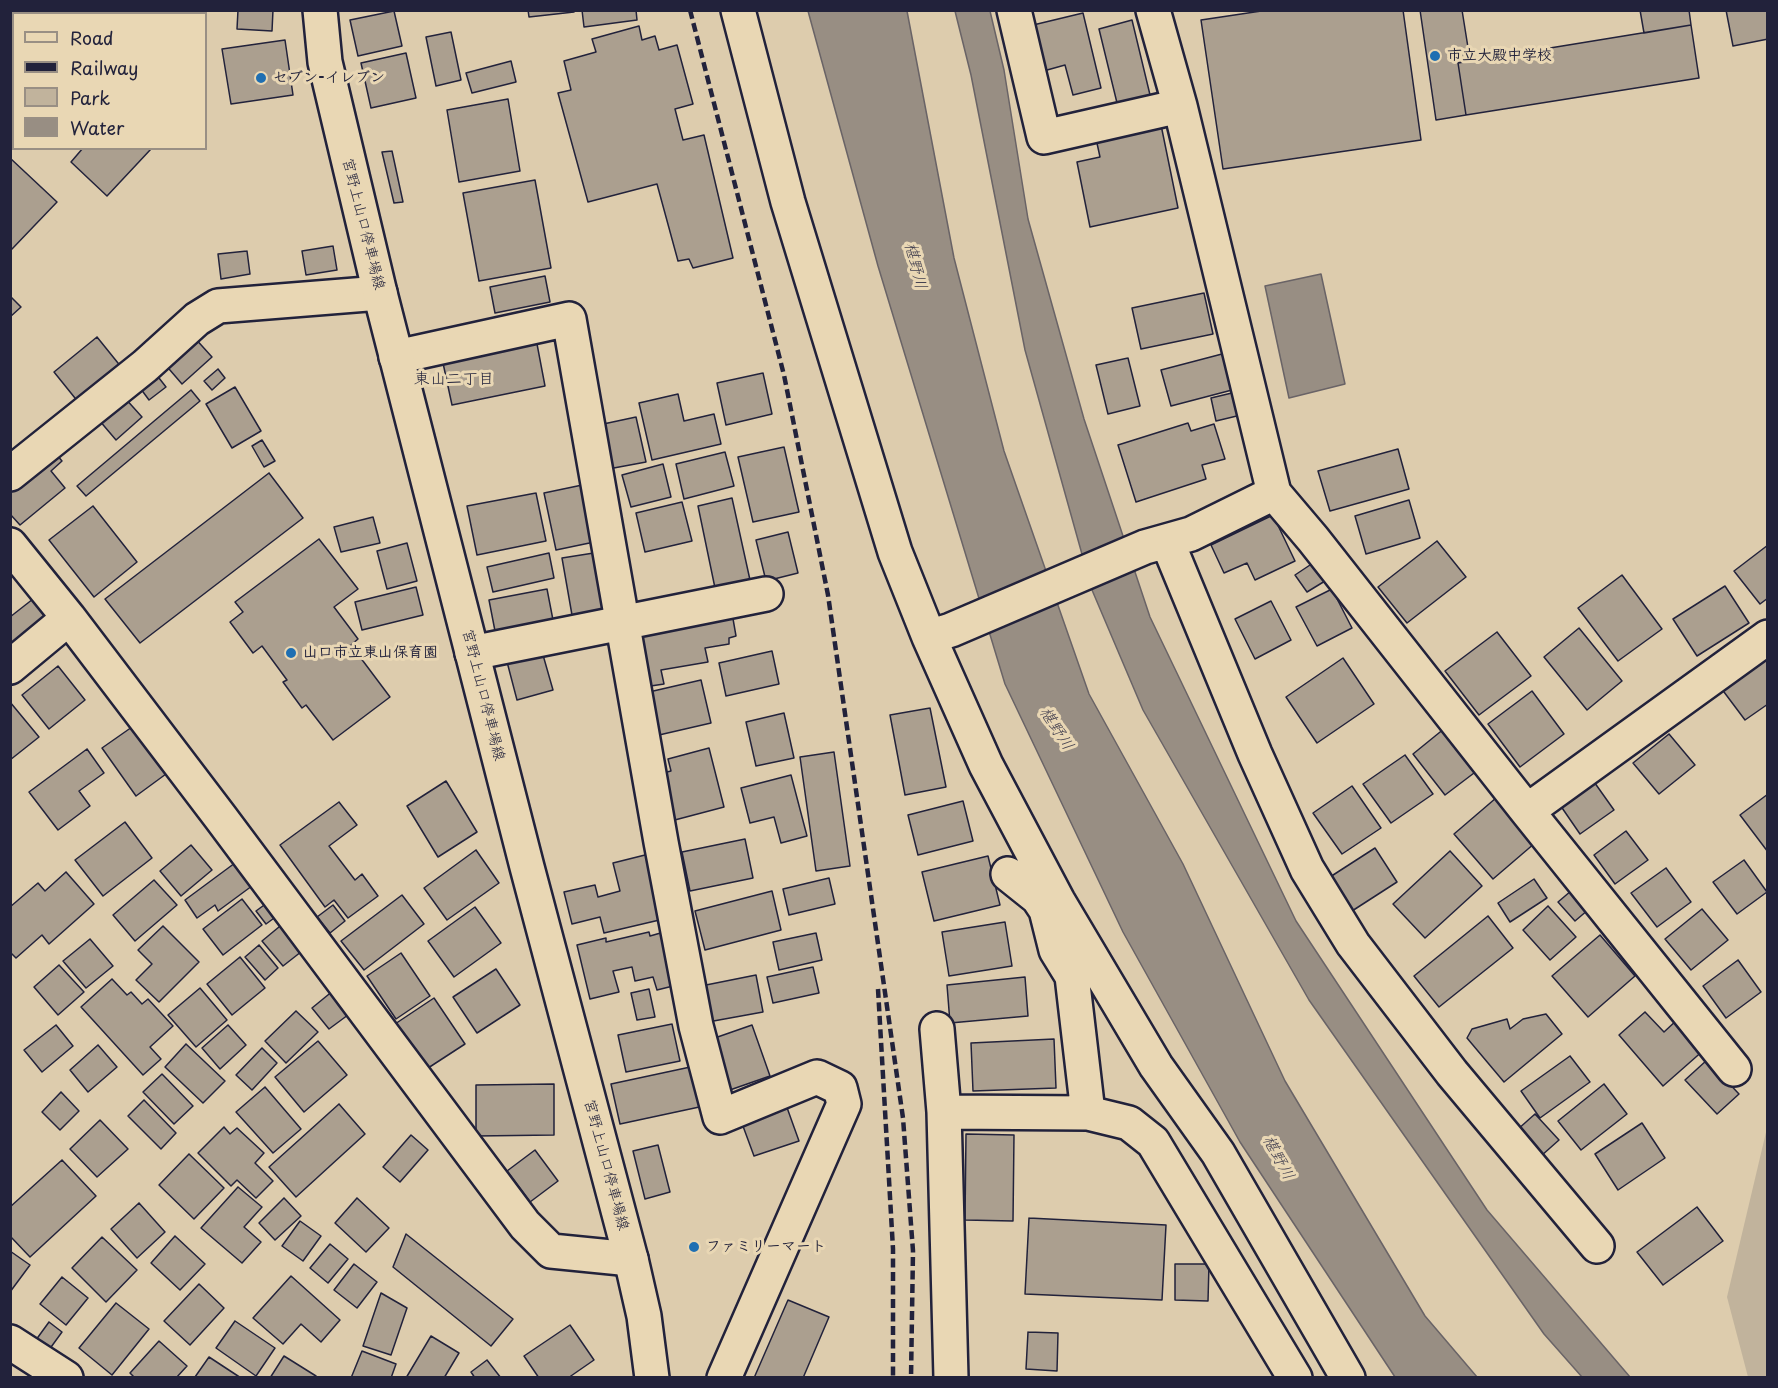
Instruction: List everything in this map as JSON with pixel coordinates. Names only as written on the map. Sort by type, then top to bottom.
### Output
[{"type":"street","name":"宮野上山口停車場線","points":[[320,10],[325,62],[380,293],[631,1259],[644,1316],[652,1377]]},
{"type":"street","points":[[738,10],[788,202],[895,552],[940,634],[986,765],[1052,905],[1156,1066],[1218,1153],[1348,1377]]},
{"type":"street","points":[[1014,10],[1044,137],[1180,106]]},
{"type":"street","points":[[1153,10],[1180,106],[1274,493],[1314,539],[1527,811],[1734,1069]]},
{"type":"street","points":[[10,474],[145,366],[197,319],[218,306],[380,293]]},
{"type":"street","points":[[396,357],[569,319],[661,842],[692,1003],[720,1117],[817,1077],[840,1088],[844,1104],[724,1377]]},
{"type":"street","points":[[940,634],[1156,544],[1191,534],[1274,493]]},
{"type":"street","points":[[1156,544],[1307,869],[1353,944],[1445,1064],[1597,1246]]},
{"type":"street","points":[[10,545],[69,618],[525,1225],[551,1251],[631,1259]]},
{"type":"street","points":[[472,653],[766,594]]},
{"type":"street","points":[[10,667],[69,618]]},
{"type":"street","points":[[1527,811],[1767,637]]},
{"type":"street","points":[[1008,874],[1038,898],[1052,905]]},
{"type":"street","points":[[1052,905],[1056,950],[1072,976],[1088,1113]]},
{"type":"street","points":[[937,1029],[944,1112],[951,1377]]},
{"type":"street","points":[[944,1112],[1088,1113],[1129,1123],[1153,1142],[1295,1377]]},
{"type":"street","points":[[10,1342],[66,1377]]},
{"type":"green space","points":[[1767,1128],[1767,1377],[1748,1377],[1727,1297]]},
{"type":"water","name":"椹野川","points":[[808,11],[907,11],[954,258],[1004,451],[1089,694],[1183,864],[1285,1081],[1425,1316],[1477,1377],[1395,1377],[1240,1142],[1123,932],[1005,684],[878,266]]},
{"type":"water","points":[[955,11],[990,11],[1004,70],[1028,219],[1084,419],[1150,617],[1296,921],[1487,1210],[1630,1377],[1582,1377],[1544,1334],[1309,1000],[1143,710],[1092,590],[1025,350],[971,75]]},
{"type":"water","points":[[1321,274],[1345,384],[1289,398],[1265,286]]},
{"type":"building","points":[[54,10],[106,10],[108,12],[56,12]]},
{"type":"building","points":[[238,10],[273,10],[272,31],[237,29]]},
{"type":"building","points":[[528,10],[573,10],[574,12],[529,17]]},
{"type":"building","points":[[582,10],[636,10],[637,20],[584,27]]},
{"type":"building","points":[[1268,10],[1403,10],[1421,140],[1223,169],[1201,20]]},
{"type":"building","points":[[1420,10],[1462,10],[1470,60],[1458,63],[1466,115],[1436,120]]},
{"type":"building","points":[[1640,10],[1689,10],[1691,25],[1644,33]]},
{"type":"building","points":[[1726,10],[1768,10],[1768,39],[1733,46]]},
{"type":"building","points":[[394,11],[402,46],[358,56],[350,20]]},
{"type":"building","points":[[1083,13],[1101,88],[1073,95],[1065,65],[1040,72],[1029,26]]},
{"type":"building","points":[[1132,20],[1151,99],[1118,107],[1099,29]]},
{"type":"building","points":[[1691,25],[1699,78],[1466,115],[1458,63]]},
{"type":"building","points":[[639,26],[642,40],[655,36],[659,50],[677,45],[693,104],[675,109],[683,140],[704,135],[733,258],[693,268],[689,259],[678,261],[657,184],[588,202],[558,93],[571,90],[564,61],[596,52],[592,39]]},
{"type":"building","points":[[451,32],[461,80],[436,86],[426,37]]},
{"type":"building","points":[[285,40],[293,95],[231,104],[222,49]]},
{"type":"building","points":[[406,53],[416,98],[371,108],[361,63]]},
{"type":"building","points":[[12,58],[12,110],[10,109],[10,60]]},
{"type":"building","points":[[511,61],[516,82],[472,93],[466,73]]},
{"type":"building","points":[[508,99],[520,171],[459,182],[447,110]]},
{"type":"building","points":[[1160,120],[1178,208],[1090,227],[1077,162],[1100,157],[1095,134]]},
{"type":"building","points":[[81,150],[150,150],[107,196],[71,162]]},
{"type":"building","points":[[392,151],[403,202],[394,203],[382,152]]},
{"type":"building","points":[[10,158],[57,202],[12,249],[10,248]]},
{"type":"building","points":[[535,180],[551,268],[479,281],[463,193]]},
{"type":"building","points":[[333,246],[337,270],[306,275],[302,251]]},
{"type":"building","points":[[247,251],[250,274],[221,279],[218,254]]},
{"type":"building","points":[[545,276],[550,302],[495,313],[490,287]]},
{"type":"building","points":[[1204,293],[1213,334],[1141,349],[1132,308]]},
{"type":"building","points":[[10,296],[21,307],[10,317]]},
{"type":"building","points":[[193,336],[212,357],[182,384],[163,362]]},
{"type":"building","points":[[97,337],[122,368],[79,403],[54,372]]},
{"type":"building","points":[[537,344],[545,386],[452,405],[443,363]]},
{"type":"building","points":[[1222,354],[1232,390],[1171,406],[1161,370]]},
{"type":"building","points":[[1128,358],[1140,406],[1108,414],[1096,365]]},
{"type":"building","points":[[152,369],[166,387],[149,400],[135,381]]},
{"type":"building","points":[[218,369],[225,378],[212,390],[204,381]]},
{"type":"building","points":[[763,373],[772,414],[726,425],[717,383]]},
{"type":"building","points":[[235,387],[261,431],[232,448],[206,404]]},
{"type":"building","points":[[191,390],[200,401],[86,496],[77,486]]},
{"type":"building","points":[[1236,392],[1241,415],[1216,421],[1211,398]]},
{"type":"building","points":[[678,394],[684,421],[714,414],[721,444],[652,460],[639,403]]},
{"type":"building","points":[[124,397],[142,417],[116,440],[99,420]]},
{"type":"building","points":[[636,417],[646,462],[603,470],[594,426]]},
{"type":"building","points":[[1188,423],[1191,431],[1214,424],[1225,459],[1202,465],[1206,479],[1136,502],[1118,445]]},
{"type":"building","points":[[262,440],[275,461],[264,467],[252,446]]},
{"type":"building","points":[[784,447],[799,512],[753,522],[738,457]]},
{"type":"building","points":[[51,448],[62,461],[51,471],[65,488],[20,525],[10,514],[10,480]]},
{"type":"building","points":[[1398,449],[1409,489],[1330,511],[1318,471]]},
{"type":"building","points":[[725,452],[734,486],[684,499],[676,464]]},
{"type":"building","points":[[663,464],[671,497],[631,507],[622,475]]},
{"type":"building","points":[[269,473],[303,518],[140,643],[105,599]]},
{"type":"building","points":[[587,484],[599,541],[556,550],[544,493]]},
{"type":"building","points":[[536,493],[546,541],[477,555],[467,506]]},
{"type":"building","points":[[732,498],[750,580],[715,588],[698,506]]},
{"type":"building","points":[[1409,500],[1420,538],[1366,554],[1355,516]]},
{"type":"building","points":[[682,502],[692,541],[645,552],[636,513]]},
{"type":"building","points":[[93,506],[137,562],[94,597],[49,540]]},
{"type":"building","points":[[1273,515],[1295,561],[1255,580],[1247,563],[1224,573],[1211,545]]},
{"type":"building","points":[[373,517],[380,543],[341,552],[334,527]]},
{"type":"building","points":[[788,532],[798,573],[766,581],[756,540]]},
{"type":"building","points":[[319,539],[358,589],[334,607],[358,639],[351,645],[390,697],[333,740],[306,705],[302,708],[283,682],[287,680],[262,646],[253,653],[230,622],[243,612],[235,602]]},
{"type":"building","points":[[1437,541],[1466,577],[1407,623],[1378,587]]},
{"type":"building","points":[[407,543],[417,581],[387,589],[377,551]]},
{"type":"building","points":[[1768,545],[1768,598],[1760,604],[1734,571]]},
{"type":"building","points":[[600,552],[609,608],[572,615],[562,558]]},
{"type":"building","points":[[549,553],[554,578],[493,592],[487,567]]},
{"type":"building","points":[[1313,563],[1325,581],[1307,592],[1295,575]]},
{"type":"building","points":[[1622,575],[1662,629],[1618,661],[1578,608]]},
{"type":"building","points":[[1725,586],[1749,623],[1697,656],[1673,619]]},
{"type":"building","points":[[416,587],[423,615],[362,630],[355,602]]},
{"type":"building","points":[[547,589],[553,620],[495,631],[489,600]]},
{"type":"building","points":[[1332,589],[1352,628],[1317,646],[1296,607]]},
{"type":"building","points":[[33,599],[49,618],[10,650],[10,617]]},
{"type":"building","points":[[1271,601],[1291,640],[1255,659],[1235,619]]},
{"type":"building","points":[[732,613],[736,636],[729,638],[729,644],[705,648],[708,662],[661,670],[664,684],[644,687],[634,632]]},
{"type":"building","points":[[1579,628],[1622,681],[1587,710],[1544,657]]},
{"type":"building","points":[[1497,632],[1531,676],[1479,715],[1445,671]]},
{"type":"building","points":[[541,648],[553,690],[517,700],[506,658]]},
{"type":"building","points":[[772,651],[779,684],[726,696],[719,663]]},
{"type":"building","points":[[1768,653],[1768,704],[1745,720],[1721,688]]},
{"type":"building","points":[[1343,658],[1374,704],[1317,743],[1286,697]]},
{"type":"building","points":[[58,666],[85,700],[49,729],[22,695]]},
{"type":"building","points":[[701,680],[711,723],[659,735],[649,692]]},
{"type":"building","points":[[1532,691],[1564,734],[1520,767],[1488,724]]},
{"type":"building","points":[[10,702],[39,737],[10,760]]},
{"type":"building","points":[[930,708],[946,787],[905,795],[890,715]]},
{"type":"building","points":[[784,713],[794,758],[756,766],[746,722]]},
{"type":"building","points":[[132,727],[166,774],[136,796],[102,748]]},
{"type":"building","points":[[1445,728],[1478,770],[1445,795],[1413,754]]},
{"type":"building","points":[[1669,734],[1695,765],[1659,794],[1633,763]]},
{"type":"building","points":[[709,748],[724,807],[671,821],[659,774],[671,771],[668,759]]},
{"type":"building","points":[[87,749],[104,773],[79,791],[90,806],[58,830],[29,792]]},
{"type":"building","points":[[834,752],[850,866],[816,871],[800,757]]},
{"type":"building","points":[[1405,755],[1433,794],[1391,823],[1363,784]]},
{"type":"building","points":[[791,775],[807,836],[781,843],[774,817],[750,823],[741,788]]},
{"type":"building","points":[[1592,779],[1614,810],[1580,834],[1558,802]]},
{"type":"building","points":[[446,781],[477,832],[438,857],[407,806]]},
{"type":"building","points":[[1352,786],[1381,828],[1342,854],[1313,813]]},
{"type":"building","points":[[1768,794],[1768,852],[1740,815]]},
{"type":"building","points":[[1496,798],[1535,843],[1493,879],[1454,834]]},
{"type":"building","points":[[963,801],[973,841],[918,855],[908,815]]},
{"type":"building","points":[[339,802],[357,825],[329,846],[355,880],[362,874],[378,896],[348,918],[334,900],[325,907],[280,845]]},
{"type":"building","points":[[125,822],[152,858],[103,896],[75,860]]},
{"type":"building","points":[[1626,831],[1648,860],[1615,884],[1594,855]]},
{"type":"building","points":[[745,839],[753,878],[690,891],[682,852]]},
{"type":"building","points":[[191,845],[212,870],[181,896],[160,871]]},
{"type":"building","points":[[1375,848],[1397,882],[1352,911],[1330,877]]},
{"type":"building","points":[[476,850],[499,883],[447,920],[424,888]]},
{"type":"building","points":[[1450,851],[1482,886],[1425,938],[1393,904]]},
{"type":"building","points":[[653,853],[668,918],[604,933],[600,917],[572,924],[564,892],[595,885],[598,897],[620,891],[613,863]]},
{"type":"building","points":[[988,856],[1000,905],[934,921],[922,872]]},
{"type":"building","points":[[239,860],[256,883],[218,911],[215,905],[197,918],[185,900]]},
{"type":"building","points":[[1744,860],[1767,892],[1737,914],[1713,882]]},
{"type":"building","points":[[1666,868],[1691,902],[1657,927],[1631,893]]},
{"type":"building","points":[[66,872],[94,904],[49,944],[42,935],[16,958],[10,952],[10,907],[38,883],[45,891]]},
{"type":"building","points":[[829,878],[835,904],[789,915],[783,889]]},
{"type":"building","points":[[1534,879],[1547,898],[1510,922],[1498,903]]},
{"type":"building","points":[[154,880],[177,905],[135,941],[113,915]]},
{"type":"building","points":[[1578,885],[1595,904],[1575,921],[1558,902]]},
{"type":"building","points":[[772,891],[781,930],[705,950],[695,911]]},
{"type":"building","points":[[402,895],[424,924],[364,970],[341,941]]},
{"type":"building","points":[[242,899],[262,925],[223,955],[203,929]]},
{"type":"building","points":[[271,900],[281,913],[266,924],[256,911]]},
{"type":"building","points":[[333,905],[345,921],[330,933],[317,917]]},
{"type":"building","points":[[1548,906],[1576,937],[1550,960],[1523,930]]},
{"type":"building","points":[[475,907],[501,943],[454,977],[428,941]]},
{"type":"building","points":[[1702,909],[1728,940],[1691,970],[1665,939]]},
{"type":"building","points":[[1488,916],[1513,948],[1439,1007],[1414,976]]},
{"type":"building","points":[[285,922],[306,948],[283,966],[262,941]]},
{"type":"building","points":[[1005,922],[1012,966],[949,976],[942,932]]},
{"type":"building","points":[[163,926],[199,962],[159,1002],[136,980],[152,964],[138,950]]},
{"type":"building","points":[[671,930],[685,983],[657,990],[653,977],[635,981],[632,967],[613,971],[619,992],[590,999],[577,945],[606,938],[606,942],[649,932],[650,936]]},
{"type":"building","points":[[816,933],[822,960],[779,970],[773,942]]},
{"type":"building","points":[[1600,935],[1635,976],[1588,1017],[1552,976]]},
{"type":"building","points":[[90,939],[113,966],[86,988],[63,961]]},
{"type":"building","points":[[259,945],[278,968],[265,980],[245,957]]},
{"type":"building","points":[[401,953],[430,996],[396,1019],[367,976]]},
{"type":"building","points":[[240,957],[265,988],[232,1015],[207,984]]},
{"type":"building","points":[[1738,960],[1761,992],[1726,1018],[1703,986]]},
{"type":"building","points":[[59,965],[84,992],[58,1015],[34,987]]},
{"type":"building","points":[[813,967],[819,993],[773,1003],[767,977]]},
{"type":"building","points":[[496,969],[520,1005],[477,1033],[453,997]]},
{"type":"building","points":[[756,975],[763,1012],[708,1022],[701,986]]},
{"type":"building","points":[[1025,977],[1028,1016],[950,1023],[947,985]]},
{"type":"building","points":[[112,979],[127,995],[131,992],[142,1004],[148,999],[173,1026],[150,1047],[161,1059],[143,1075],[81,1007]]},
{"type":"building","points":[[200,988],[227,1020],[196,1047],[168,1015]]},
{"type":"building","points":[[649,989],[655,1017],[637,1020],[631,993]]},
{"type":"building","points":[[334,990],[352,1012],[329,1029],[312,1008]]},
{"type":"building","points":[[434,998],[465,1044],[425,1070],[395,1024]]},
{"type":"building","points":[[296,1011],[318,1032],[286,1063],[265,1041]]},
{"type":"building","points":[[1645,1012],[1664,1032],[1678,1019],[1705,1049],[1663,1086],[1619,1035]]},
{"type":"building","points":[[1546,1014],[1562,1034],[1504,1082],[1467,1038],[1472,1029],[1507,1019],[1510,1029],[1523,1019]]},
{"type":"building","points":[[672,1024],[680,1061],[626,1072],[618,1035]]},
{"type":"building","points":[[56,1025],[73,1046],[42,1072],[24,1050]]},
{"type":"building","points":[[228,1025],[246,1045],[220,1069],[202,1048]]},
{"type":"building","points":[[752,1025],[770,1076],[727,1091],[709,1040]]},
{"type":"building","points":[[1054,1039],[1056,1088],[973,1091],[971,1043]]},
{"type":"building","points":[[318,1041],[347,1075],[304,1112],[275,1077]]},
{"type":"building","points":[[186,1044],[225,1081],[203,1103],[165,1067]]},
{"type":"building","points":[[98,1045],[117,1067],[88,1092],[70,1070]]},
{"type":"building","points":[[262,1048],[277,1063],[252,1090],[236,1075]]},
{"type":"building","points":[[1570,1056],[1590,1082],[1540,1118],[1521,1091]]},
{"type":"building","points":[[1707,1060],[1739,1094],[1717,1114],[1685,1080]]},
{"type":"building","points":[[695,1066],[704,1106],[620,1124],[611,1084]]},
{"type":"building","points":[[162,1074],[193,1106],[174,1124],[143,1092]]},
{"type":"building","points":[[554,1084],[554,1135],[476,1136],[476,1085]]},
{"type":"building","points":[[1604,1084],[1627,1114],[1581,1150],[1558,1121]]},
{"type":"building","points":[[265,1087],[301,1129],[273,1153],[236,1112]]},
{"type":"building","points":[[61,1092],[79,1111],[60,1130],[42,1112]]},
{"type":"building","points":[[144,1100],[176,1133],[161,1149],[128,1116]]},
{"type":"building","points":[[785,1102],[799,1141],[754,1156],[740,1118]]},
{"type":"building","points":[[339,1104],[365,1134],[296,1197],[269,1167]]},
{"type":"building","points":[[1535,1114],[1559,1140],[1541,1156],[1517,1130]]},
{"type":"building","points":[[100,1120],[128,1149],[97,1177],[70,1149]]},
{"type":"building","points":[[1642,1123],[1665,1158],[1618,1190],[1595,1154]]},
{"type":"building","points":[[224,1127],[230,1134],[237,1128],[264,1153],[255,1163],[273,1181],[256,1198],[237,1180],[231,1186],[198,1153]]},
{"type":"building","points":[[966,1134],[1014,1135],[1013,1221],[965,1220]]},
{"type":"building","points":[[411,1135],[428,1150],[400,1182],[383,1167]]},
{"type":"building","points":[[658,1145],[670,1192],[645,1199],[633,1151]]},
{"type":"building","points":[[535,1150],[558,1181],[530,1202],[507,1171]]},
{"type":"building","points":[[189,1154],[224,1188],[194,1219],[159,1185]]},
{"type":"building","points":[[62,1160],[96,1196],[30,1257],[10,1236],[10,1207]]},
{"type":"building","points":[[238,1187],[262,1207],[244,1227],[261,1242],[242,1263],[201,1228]]},
{"type":"building","points":[[284,1198],[301,1216],[275,1240],[259,1223]]},
{"type":"building","points":[[357,1198],[389,1228],[366,1252],[335,1223]]},
{"type":"building","points":[[139,1203],[165,1232],[137,1258],[111,1229]]},
{"type":"building","points":[[1697,1207],[1723,1241],[1663,1285],[1637,1252]]},
{"type":"building","points":[[1029,1218],[1166,1225],[1162,1300],[1025,1294]]},
{"type":"building","points":[[300,1221],[321,1236],[303,1261],[282,1246]]},
{"type":"building","points":[[406,1234],[513,1319],[491,1346],[393,1267]]},
{"type":"building","points":[[175,1236],[205,1264],[180,1290],[151,1263]]},
{"type":"building","points":[[102,1237],[137,1270],[106,1302],[72,1268]]},
{"type":"building","points":[[330,1244],[348,1259],[328,1283],[310,1268]]},
{"type":"building","points":[[10,1251],[30,1265],[10,1292]]},
{"type":"building","points":[[354,1264],[377,1282],[357,1308],[334,1290]]},
{"type":"building","points":[[1175,1264],[1209,1264],[1208,1301],[1175,1300]]},
{"type":"building","points":[[291,1276],[340,1320],[321,1342],[301,1324],[283,1344],[253,1318]]},
{"type":"building","points":[[62,1277],[88,1298],[66,1325],[40,1304]]},
{"type":"building","points":[[199,1284],[224,1308],[190,1345],[164,1321]]},
{"type":"building","points":[[381,1293],[407,1308],[391,1355],[363,1346]]},
{"type":"building","points":[[788,1300],[829,1317],[803,1378],[754,1378]]},
{"type":"building","points":[[116,1303],[149,1329],[112,1375],[79,1348]]},
{"type":"building","points":[[235,1321],[275,1348],[256,1376],[216,1348]]},
{"type":"building","points":[[49,1322],[62,1332],[46,1354],[33,1344]]},
{"type":"building","points":[[570,1325],[594,1360],[568,1378],[539,1378],[524,1356]]},
{"type":"building","points":[[1028,1332],[1058,1333],[1057,1371],[1026,1369]]},
{"type":"building","points":[[431,1336],[459,1353],[444,1378],[406,1378]]},
{"type":"building","points":[[159,1341],[187,1366],[176,1378],[135,1378],[130,1373]]},
{"type":"building","points":[[362,1351],[396,1364],[391,1378],[351,1378]]},
{"type":"building","points":[[284,1356],[316,1376],[314,1378],[270,1378]]},
{"type":"building","points":[[209,1357],[241,1378],[195,1377]]},
{"type":"building","points":[[487,1360],[501,1378],[475,1378],[471,1372]]},
{"type":"railway","points":[[690,10],[784,375],[828,595],[903,1118],[913,1251],[911,1378]]},
{"type":"railway","points":[[878,989],[893,1249],[893,1378]]},
{"type":"place","name":"市立大殿中学校","points":[[1435,56]]},
{"type":"place","name":"セブン-イレブン","points":[[261,78]]},
{"type":"place","name":"山口市立東山保育園","points":[[291,653]]},
{"type":"place","name":"ファミリーマート","points":[[694,1247]]},
{"type":"district","name":"東山二丁目","points":[[454,380]]}]
